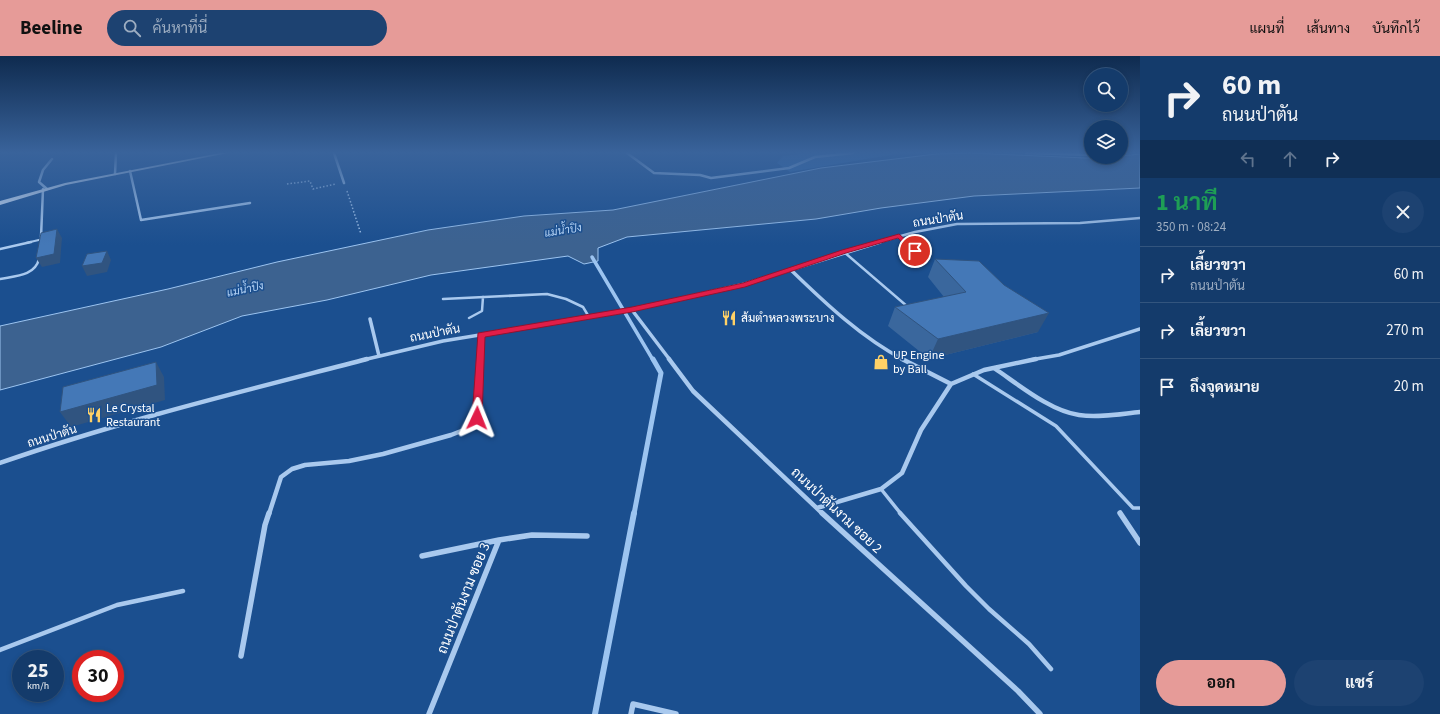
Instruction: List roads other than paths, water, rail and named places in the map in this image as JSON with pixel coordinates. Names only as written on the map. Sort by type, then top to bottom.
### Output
[{"type":"street","points":[[40,184],[45,189],[41,239]]},
{"type":"street","points":[[0,203],[45,189],[70,184]]},
{"type":"street","points":[[133,184],[141,220],[250,203]]},
{"type":"street","name":"ถนนป่าตัน","points":[[0,463],[40,449],[157,414],[379,356],[443,341],[632,310],[745,284],[899,236],[957,224],[1080,223],[1140,218]]},
{"type":"street","points":[[899,236],[923,259]]},
{"type":"street","points":[[791,270],[818,298],[849,324],[892,354],[951,384]]},
{"type":"street","name":"ถนนป่าตันงาม ซอย 2","points":[[632,310],[693,391],[816,508],[1018,691],[1040,714]]},
{"type":"street","points":[[370,319],[379,356]]},
{"type":"street","points":[[816,508],[881,489],[902,473],[921,430],[951,384],[972,374],[1059,355],[1140,329]]},
{"type":"street","points":[[241,656],[265,525],[281,477],[286,470],[296,466],[345,462],[420,445],[468,430],[474,426],[477,418],[481,335]]},
{"type":"street","points":[[994,368],[1042,399],[1074,414],[1091,415],[1140,412]]},
{"type":"street","points":[[1120,514],[1140,543]]},
{"type":"street","points":[[499,540],[528,535],[587,536]]},
{"type":"street","name":"ถนนป่าตันงาม ซอย 3","points":[[422,556],[499,540]]},
{"type":"street","name":"ถนนป่าตันงาม ซอย 3","points":[[429,714],[499,540]]},
{"type":"street","points":[[631,714],[633,704],[676,714]]},
{"type":"lane","points":[[0,249],[48,238]]},
{"type":"lane","points":[[40,246],[41,239]]},
{"type":"lane","points":[[0,279],[25,274],[35,270],[39,265],[40,252]]},
{"type":"lane","points":[[844,252],[912,310]]},
{"type":"lane","points":[[443,299],[547,294],[566,299],[583,307],[589,317]]},
{"type":"lane","points":[[469,318],[482,311],[483,297]]},
{"type":"lane","points":[[972,374],[1056,426],[1133,508],[1140,508]]},
{"type":"lane","points":[[881,489],[908,522],[966,586],[989,609],[1029,644],[1051,669]]},
{"type":"lane","points":[[0,650],[117,605],[183,591]]},
{"type":"water","name":"แม่น้ำปิง","points":[[743,184],[1140,184],[1140,188],[974,196],[881,208],[816,219],[627,237],[598,248],[598,261],[584,264],[568,256],[431,275],[327,300],[242,316],[161,347],[0,390],[0,326],[168,289],[277,262],[428,230],[524,216],[613,210]]},
{"type":"waterway","points":[[592,257],[653,360]]},
{"type":"waterway","points":[[634,514],[661,373],[653,359]]},
{"type":"waterway","points":[[595,714],[634,513]]},
{"type":"place","name":"ส้มตำหลวงพระบาง","points":[[729,318]]},
{"type":"place","name":"UP Engine by Ball","points":[[881,362]]},
{"type":"place","name":"Le Crystal Restaurant","points":[[94,415]]}]
